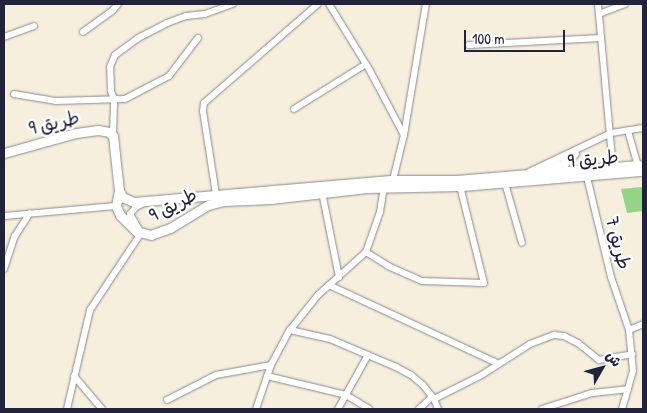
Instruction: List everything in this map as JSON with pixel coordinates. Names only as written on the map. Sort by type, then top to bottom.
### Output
[{"type":"street","points":[[83,32],[118,4]]},
{"type":"street","points":[[4,216],[116,206],[119,190],[113,134],[114,99],[111,91],[110,67],[112,60],[120,51],[138,38],[178,18],[205,14],[233,4]]},
{"type":"street","points":[[216,194],[203,111],[204,103],[318,4]]},
{"type":"street","points":[[329,4],[366,64],[404,135]]},
{"type":"street","points":[[393,180],[404,135],[426,4]]},
{"type":"street","points":[[598,4],[613,171]]},
{"type":"street","points":[[599,14],[625,4]]},
{"type":"street","points":[[4,36],[34,26]]},
{"type":"street","points":[[14,94],[56,101],[124,99],[169,76],[198,38]]},
{"type":"street","points":[[469,45],[601,38]]},
{"type":"street","points":[[294,109],[366,64]]},
{"type":"street","points":[[520,175],[574,152],[611,133],[643,128]]},
{"type":"street","name":"طريق 9","points":[[4,153],[76,133],[98,130],[113,134]]},
{"type":"street","points":[[628,131],[640,171]]},
{"type":"street","points":[[539,174],[564,163],[574,152]]},
{"type":"street","name":"9 طريق","points":[[116,206],[125,221],[141,234],[151,235],[161,233],[203,207],[218,202],[271,199],[322,192],[384,187],[460,186],[505,183],[586,173],[640,171]]},
{"type":"street","name":"9 طريق","points":[[119,190],[122,197],[128,201],[149,201],[393,180],[456,180],[520,175],[586,173]]},
{"type":"street","name":"7 طريق","points":[[586,173],[611,277],[629,330],[633,372],[622,409]]},
{"type":"street","points":[[505,183],[522,243]]},
{"type":"street","points":[[366,252],[388,266],[422,281],[484,283],[460,186]]},
{"type":"street","points":[[256,409],[271,365],[290,330],[329,285],[366,252],[380,212],[384,187]]},
{"type":"street","points":[[322,192],[338,277]]},
{"type":"street","points":[[67,409],[90,310],[141,234],[130,214],[136,207],[149,201]]},
{"type":"street","points":[[4,269],[15,236],[30,213]]},
{"type":"street","points":[[329,285],[499,364]]},
{"type":"street","points":[[629,330],[643,324]]},
{"type":"street","points":[[290,330],[330,339],[411,375],[433,398],[438,409]]},
{"type":"street","points":[[419,409],[433,398],[499,364],[530,344],[554,335],[564,336],[578,343],[599,360],[632,354]]},
{"type":"street","points":[[338,409],[368,355]]},
{"type":"street","points":[[167,400],[216,375],[271,365]]},
{"type":"street","points":[[74,376],[102,409]]},
{"type":"street","points":[[267,376],[346,395],[369,409]]},
{"type":"street","points":[[542,409],[592,394],[628,389]]},
{"type":"green space","points":[[642,187],[643,211],[627,213],[621,189]]}]
